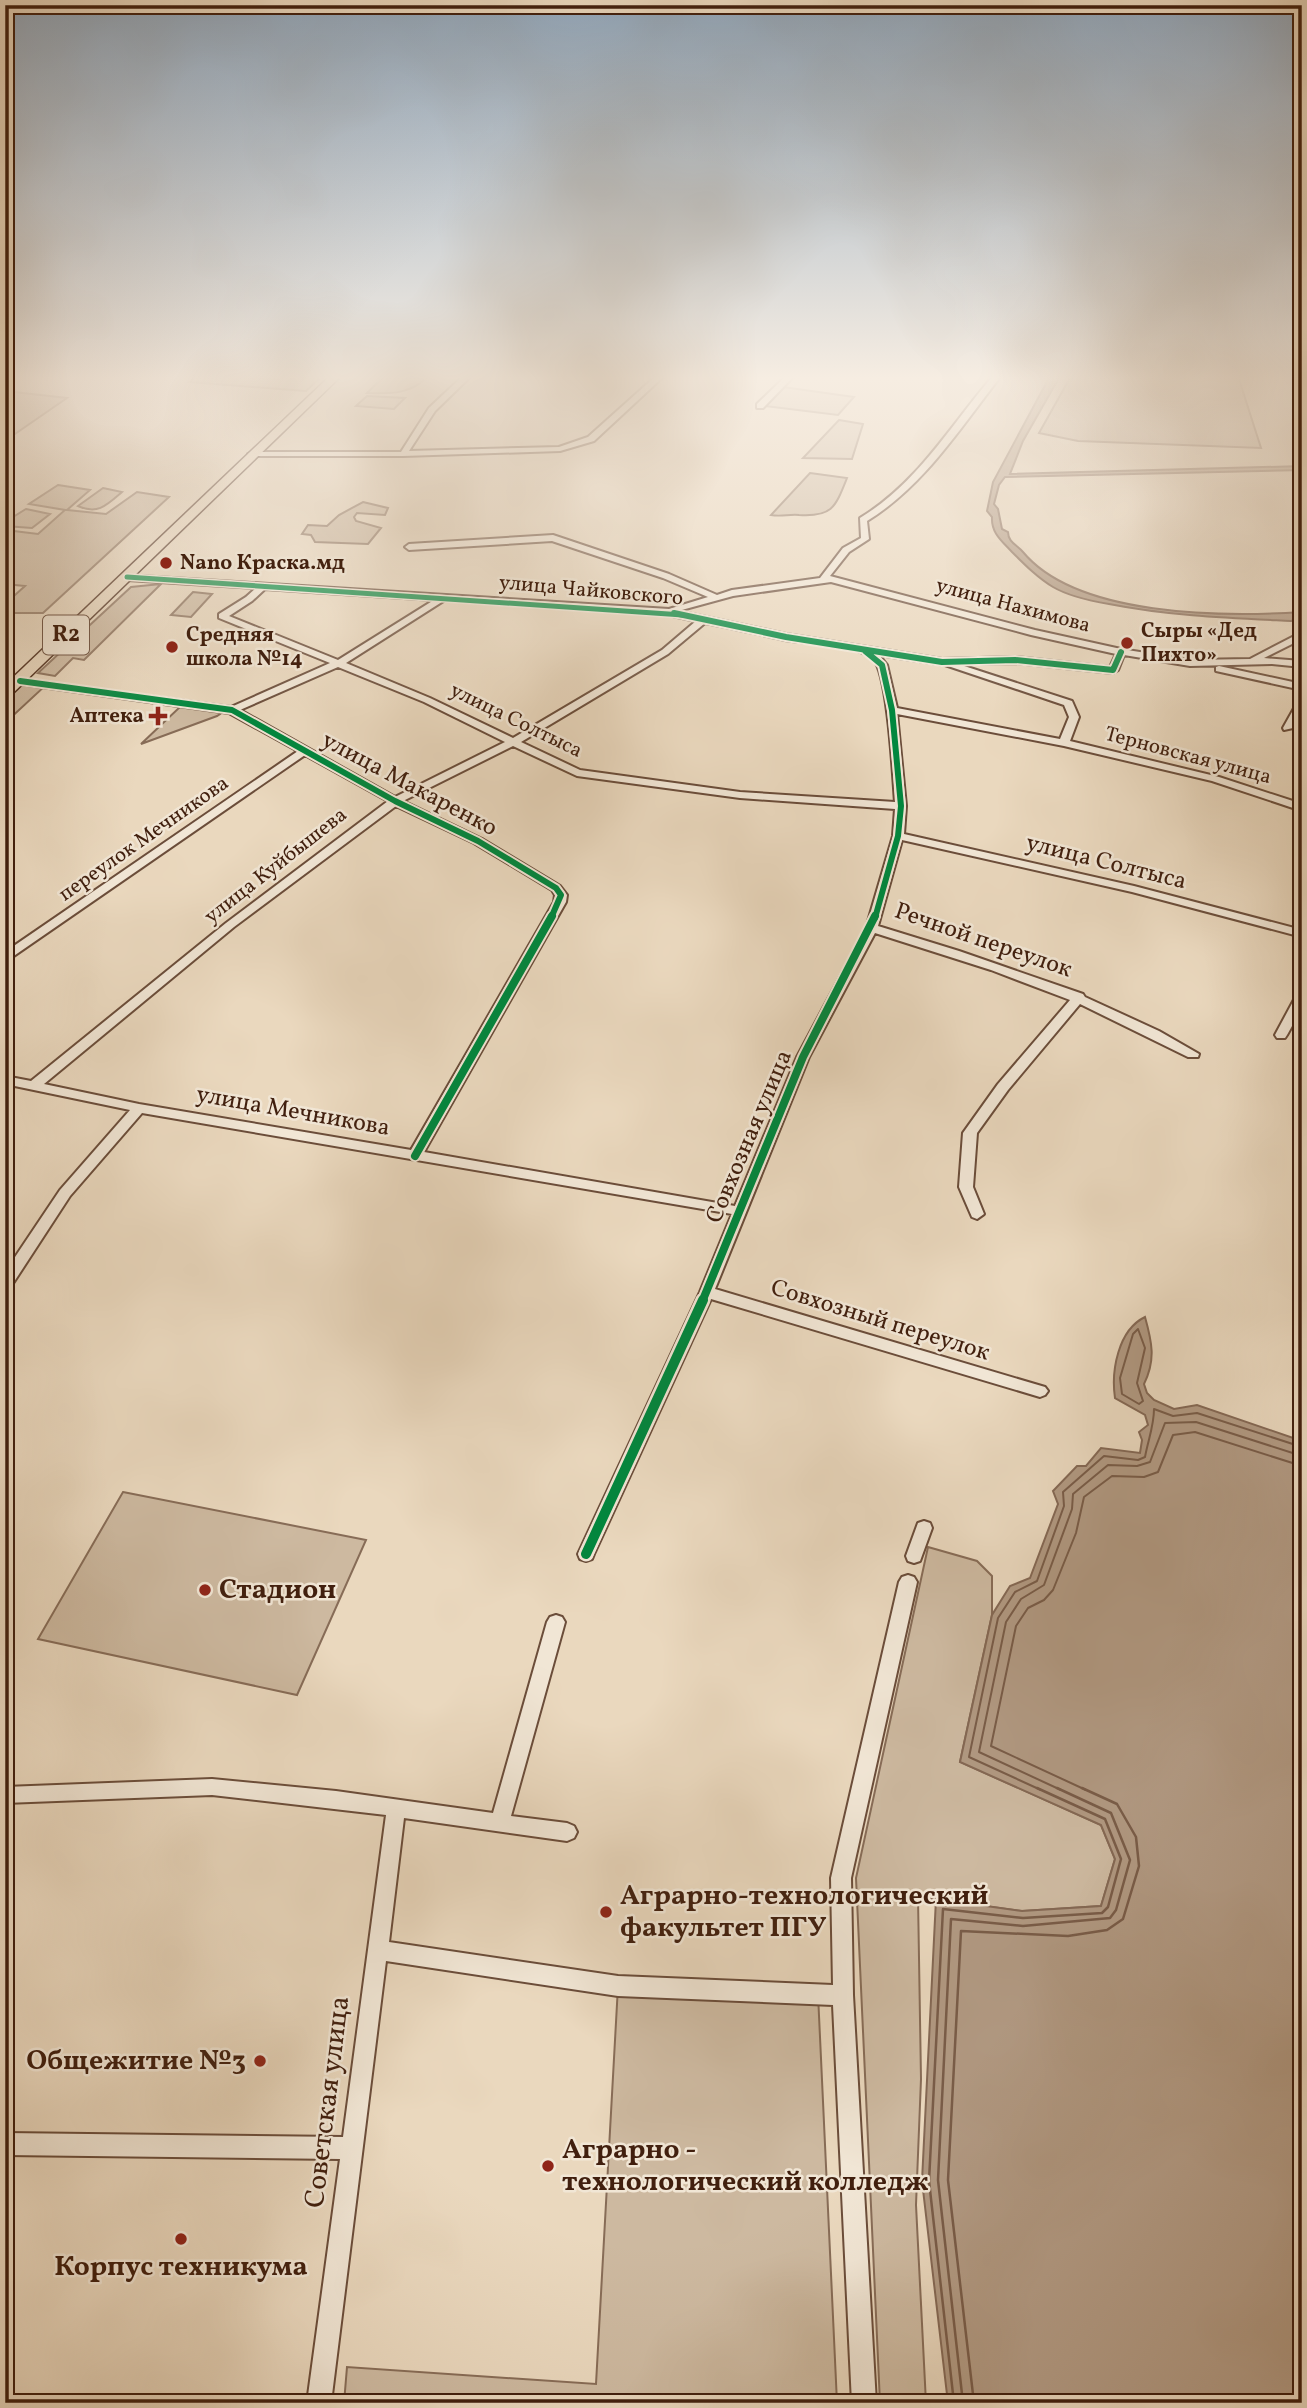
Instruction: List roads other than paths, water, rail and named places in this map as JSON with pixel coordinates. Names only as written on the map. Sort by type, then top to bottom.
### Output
[{"type":"main road","name":"R2","points":[[5,693],[217,488]]},
{"type":"street","points":[[823,580],[841,555],[865,539],[863,520],[876,514],[903,488]]},
{"type":"street","points":[[409,547],[553,538],[666,576],[718,598]]},
{"type":"street","name":"улица Чайковского","points":[[127,577],[668,612],[864,651],[942,662],[1015,660],[1113,670],[1121,652]]},
{"type":"street","name":"улица Нахимова","points":[[668,612],[718,598],[823,580],[841,581],[1034,633],[1121,652],[1190,663],[1302,664]]},
{"type":"street","name":"улица Солтыса","points":[[264,586],[222,616],[427,699],[511,743],[577,773],[740,795],[901,806]]},
{"type":"street","points":[[20,681],[232,710],[341,662],[444,597]]},
{"type":"street","name":"улица Куйбышева","points":[[33,1086],[230,925],[395,801],[511,743],[665,652],[704,619]]},
{"type":"street","points":[[1250,662],[1302,635]]},
{"type":"street","name":"Совхозная улица","points":[[586,1554],[707,1292],[803,1057],[872,928],[898,836],[901,806],[891,710],[882,665],[876,657],[864,651]]},
{"type":"street","name":"Терновская улица","points":[[942,662],[1068,703],[1074,717],[1064,743]]},
{"type":"street","points":[[1190,663],[1302,687]]},
{"type":"street","points":[[1288,728],[1302,703]]},
{"type":"street","name":"улица Макаренко","points":[[232,710],[395,801],[478,841],[556,888],[561,895],[560,902],[415,1156]]},
{"type":"street","name":"Терновская улица","points":[[891,710],[1064,743],[1215,779],[1302,808]]},
{"type":"street","name":"переулок Мечникова","points":[[5,958],[304,751]]},
{"type":"street","name":"улица Солтыса","points":[[898,836],[1134,889],[1216,914],[1302,934]]},
{"type":"street","name":"Речной переулок","points":[[872,928],[969,957],[1079,997],[1193,1054]]},
{"type":"street","points":[[1281,1035],[1302,996]]},
{"type":"street","name":"Речной переулок","points":[[976,1214],[966,1187],[970,1133],[1003,1087],[1079,997]]},
{"type":"street","name":"улица Мечникова","points":[[5,1080],[139,1108],[739,1211]]},
{"type":"street","points":[[5,1284],[65,1193],[139,1108]]},
{"type":"street","name":"Совхозный переулок","points":[[707,1292],[1040,1391]]},
{"type":"street","points":[[914,1556],[924,1528]]},
{"type":"street","points":[[864,2403],[843,1995],[841,1878],[908,1582]]},
{"type":"street","points":[[500,1821],[556,1622]]},
{"type":"street","points":[[5,1795],[212,1787],[500,1821],[568,1832]]},
{"type":"street","name":"Советская улица","points":[[319,2403],[396,1810]]},
{"type":"street","points":[[378,1950],[618,1986],[843,1995]]},
{"type":"street","points":[[5,2144],[352,2148]]},
{"type":"water","points":[[992,488],[998,488],[994,504],[998,509],[1002,529],[1008,532],[1009,538],[1047,573],[1078,590],[1114,601],[1153,608],[1233,614],[1302,612],[1302,618],[1291,621],[1200,616],[1154,611],[1073,596],[1053,587],[1022,562],[998,536],[993,528],[992,517],[987,511]]},
{"type":"water","points":[[1145,1317],[1152,1351],[1144,1384],[1147,1393],[1154,1400],[1174,1409],[1197,1405],[1302,1441],[1302,2403],[948,2403],[922,2181],[936,1899],[1022,1911],[1101,1906],[1115,1859],[1101,1825],[960,1762],[992,1615],[1010,1586],[1030,1578],[1058,1504],[1053,1491],[1077,1466],[1086,1466],[1101,1448],[1140,1453],[1142,1440],[1139,1432],[1148,1425],[1145,1415],[1115,1398],[1114,1376],[1118,1352],[1128,1331]]},
{"type":"place","name":"Nano Краска.мд","points":[[166,563]]},
{"type":"place","name":"Сыры «Дед Пихто»","points":[[1127,643]]},
{"type":"place","name":"Средняя школа №14","points":[[172,647]]},
{"type":"place","name":"Аптека","points":[[158,716]]},
{"type":"place","name":"Стадион","points":[[205,1590]]},
{"type":"place","name":"Аграрно-технологический факультет ПГУ","points":[[606,1912]]},
{"type":"place","name":"Общежитие №3","points":[[260,2061]]},
{"type":"place","name":"Аграрно - технологический колледж","points":[[548,2166]]},
{"type":"place","name":"Корпус техникума","points":[[181,2239]]}]
